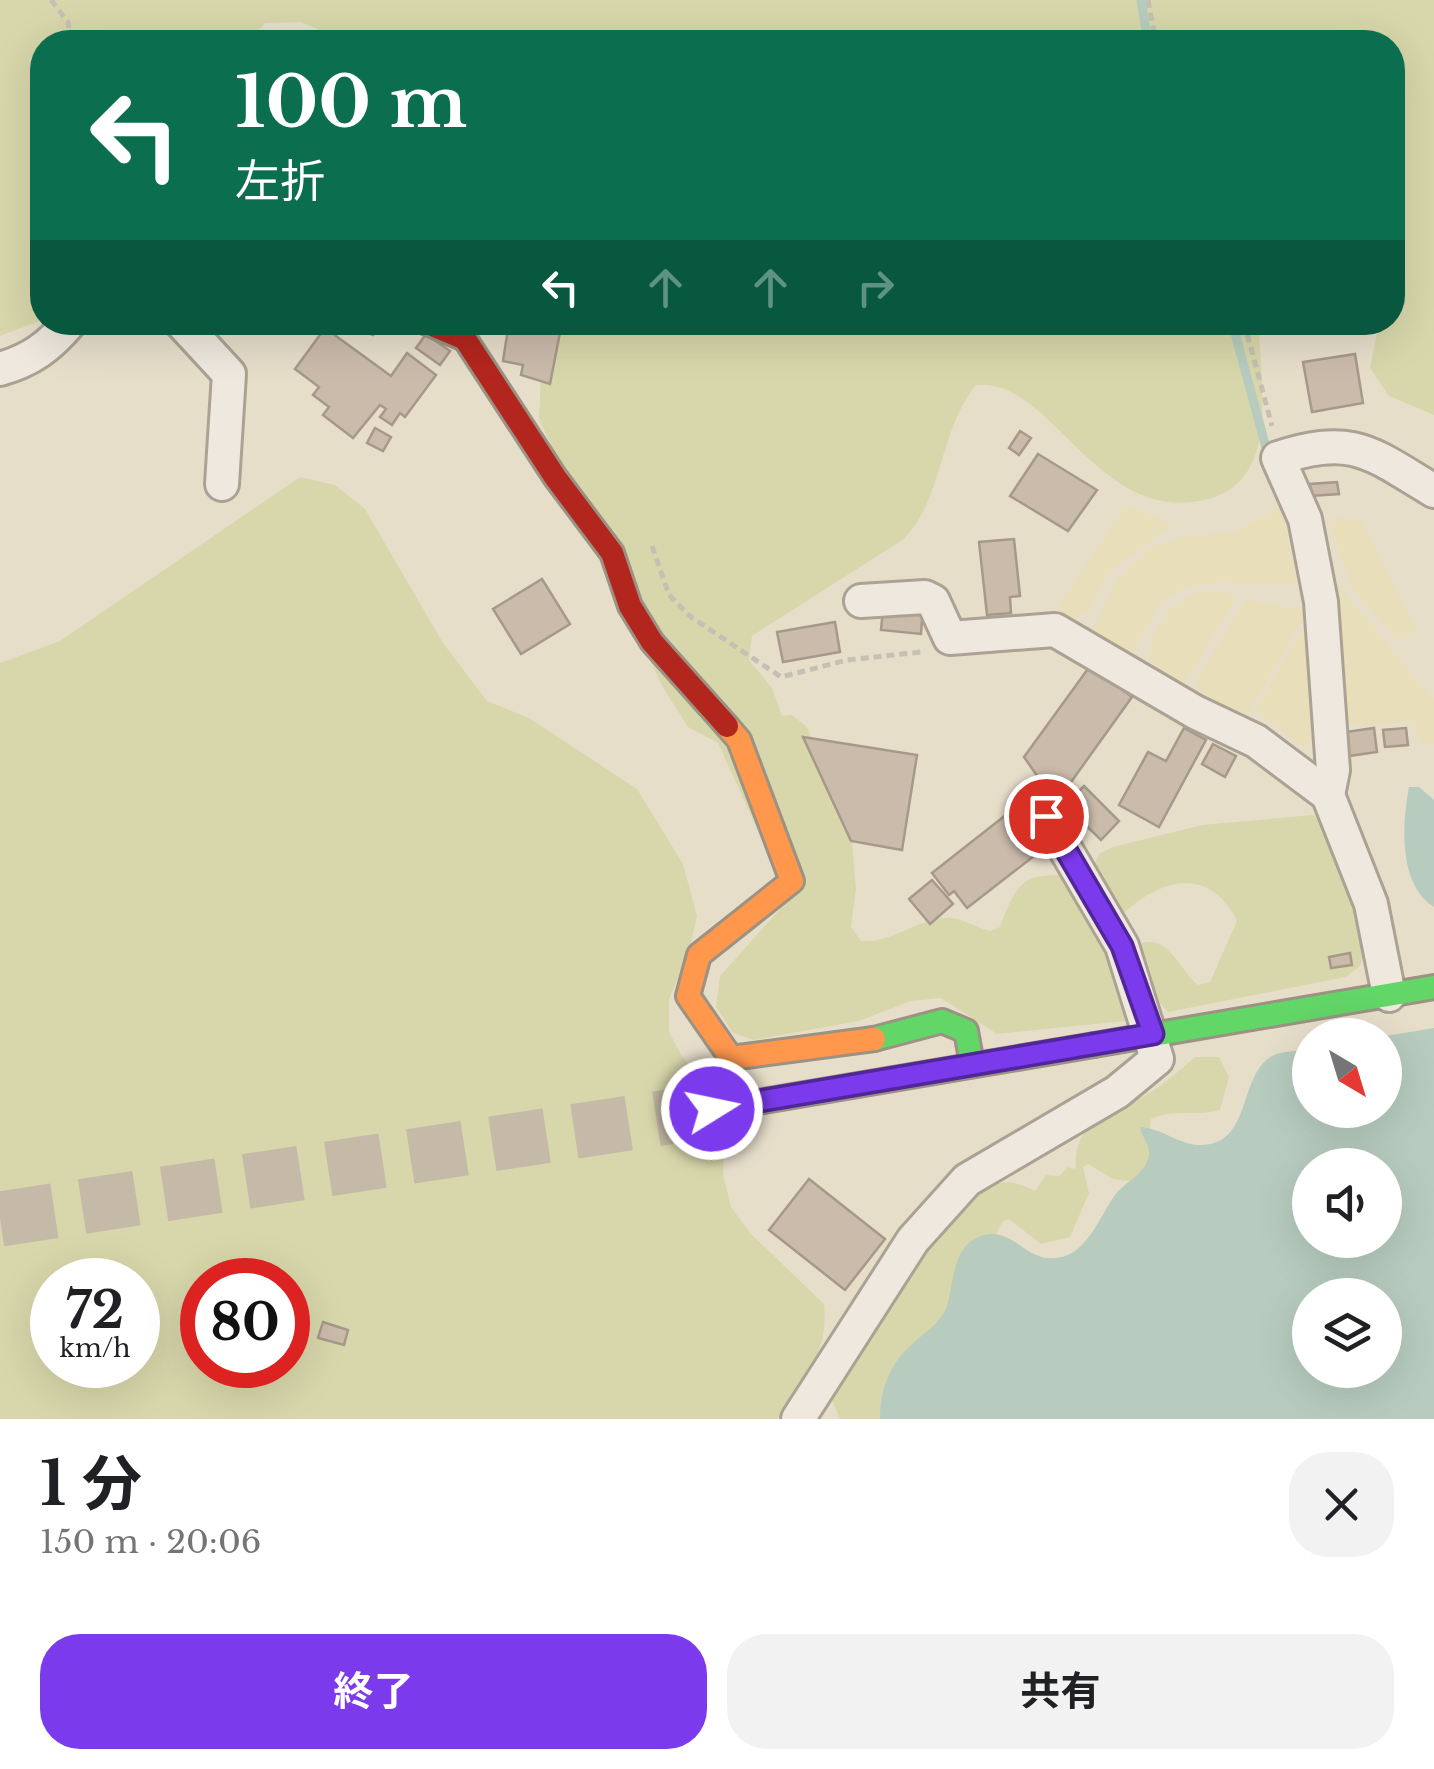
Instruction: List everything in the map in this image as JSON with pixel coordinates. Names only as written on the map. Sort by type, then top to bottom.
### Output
[{"type":"main road","points":[[454,335],[465,340],[554,477],[612,553],[630,606],[652,642],[739,740],[792,881],[700,955],[688,996],[730,1058],[869,1040],[942,1020],[966,1031],[972,1064]]},
{"type":"main road","points":[[675,1116],[1434,987]]},
{"type":"street","points":[[0,369],[49,347],[59,335]]},
{"type":"street","points":[[193,335],[229,374],[222,484]]},
{"type":"street","points":[[1328,796],[1333,770],[1321,602],[1305,518],[1278,458],[1322,444],[1370,452],[1434,491]]},
{"type":"street","points":[[861,601],[925,596],[934,601],[950,638],[1055,630],[1195,712],[1256,740],[1328,796],[1371,904],[1389,995]]},
{"type":"street","points":[[798,1419],[913,1240],[967,1180],[1118,1092],[1158,1059],[1122,946],[1046,816]]},
{"type":"path","points":[[51,0],[68,22],[69,30]]},
{"type":"path","points":[[1148,0],[1154,30]]},
{"type":"path","points":[[1248,335],[1267,398],[1278,458]]},
{"type":"path","points":[[648,541],[658,555],[669,596],[691,617],[781,677],[847,660],[924,652],[950,638]]},
{"type":"shaded area","points":[[1126,504],[1173,525],[1107,574],[1088,612],[1081,613],[1078,621],[1060,612],[1057,607]]},
{"type":"shaded area","points":[[1282,507],[1297,585],[1217,582],[1185,587],[1159,603],[1132,654],[1093,630],[1115,582],[1149,548],[1185,536],[1233,532]]},
{"type":"shaded area","points":[[1337,517],[1361,521],[1417,631],[1398,641],[1354,590],[1329,524]]},
{"type":"shaded area","points":[[1327,572],[1434,700],[1434,746],[1421,742],[1413,722],[1337,725]]},
{"type":"shaded area","points":[[1222,591],[1237,596],[1183,686],[1149,661],[1153,635],[1168,610],[1197,592]]},
{"type":"shaded area","points":[[1245,600],[1308,610],[1248,714],[1213,703],[1195,683]]},
{"type":"shaded area","points":[[1308,620],[1311,741],[1305,748],[1255,710]]},
{"type":"shaded area","points":[[1409,787],[1419,787],[1434,800],[1434,907],[1422,897],[1408,869],[1404,835]]},
{"type":"shaded area","points":[[1434,1028],[1434,1419],[880,1419],[884,1389],[892,1370],[903,1353],[944,1312],[956,1265],[966,1246],[974,1239],[993,1234],[1047,1258],[1071,1253],[1088,1237],[1115,1195],[1147,1162],[1148,1148],[1140,1127],[1191,1144],[1216,1143],[1236,1123],[1261,1066],[1276,1054],[1292,1052],[1292,1128],[1402,1128],[1402,1033]]},
{"type":"green space","points":[[0,0],[1434,0],[1434,415],[1389,396],[1370,368],[1377,335],[1405,335],[1405,30],[319,30],[301,22],[265,23],[259,30],[30,30],[30,325],[0,336]]},
{"type":"green space","points":[[551,335],[1259,335],[1261,428],[1246,474],[1229,490],[1204,500],[1166,502],[1134,491],[1104,472],[1028,403],[1003,389],[976,385],[955,422],[927,504],[904,539],[752,636],[749,660],[772,688],[782,716],[792,715],[807,727],[852,841],[856,889],[851,927],[861,941],[885,938],[941,918],[958,919],[990,931],[1000,927],[1008,906],[1024,883],[1042,876],[1090,872],[1100,853],[1113,847],[1202,825],[1313,815],[1326,822],[1368,944],[1360,966],[1346,977],[1168,1012],[1148,990],[1135,946],[1146,942],[1164,947],[1198,985],[1210,982],[1237,921],[1224,901],[1209,889],[1176,884],[1142,899],[1111,927],[1135,1020],[997,1034],[941,998],[911,1001],[859,1021],[754,1040],[733,1033],[716,1007],[720,976],[789,899],[718,743],[688,727],[662,686],[539,419],[541,372]]},
{"type":"green space","points":[[300,477],[335,485],[365,509],[443,643],[487,701],[529,718],[637,789],[683,864],[697,916],[689,952],[669,999],[669,1032],[683,1058],[706,1082],[725,1125],[723,1174],[731,1207],[750,1233],[824,1304],[823,1337],[813,1366],[777,1419],[0,1419],[0,663],[60,641]]},
{"type":"green space","points":[[1195,1057],[1219,1057],[1229,1077],[1220,1110],[1151,1119],[1149,1134],[1156,1161],[1135,1182],[1113,1179],[1088,1164],[1083,1167],[1089,1193],[1070,1237],[1041,1244],[1009,1219],[1003,1221],[894,1419],[840,1419],[832,1400],[835,1387],[926,1251],[966,1203],[996,1183],[1016,1184],[1035,1191],[1046,1175],[1059,1176],[1068,1167],[1076,1169],[1081,1138],[1089,1127],[1157,1088]]},
{"type":"building","points":[[320,335],[335,335],[391,376],[407,353],[436,375],[405,417],[400,413],[392,425],[380,417],[386,409],[380,405],[353,438],[323,415],[329,407],[313,395],[319,387],[295,369]]},
{"type":"building","points":[[427,335],[450,351],[440,365],[416,348]]},
{"type":"building","points":[[507,335],[559,335],[550,384],[521,375],[523,365],[503,361]]},
{"type":"building","points":[[1355,354],[1363,403],[1312,412],[1303,362]]},
{"type":"building","points":[[375,428],[391,437],[383,451],[367,443]]},
{"type":"building","points":[[1020,431],[1031,438],[1019,455],[1009,448]]},
{"type":"building","points":[[1038,454],[1097,490],[1068,531],[1010,496]]},
{"type":"building","points":[[1337,482],[1339,494],[1311,496],[1310,484]]},
{"type":"building","points":[[1014,539],[1020,596],[1010,597],[1011,613],[987,615],[979,542]]},
{"type":"building","points":[[542,579],[570,624],[521,654],[493,609]]},
{"type":"building","points":[[923,607],[921,634],[881,630],[883,609]]},
{"type":"building","points":[[835,622],[840,652],[783,662],[777,632]]},
{"type":"building","points":[[1090,666],[1132,697],[1056,803],[1024,757]]},
{"type":"building","points":[[1184,728],[1206,740],[1159,827],[1119,805],[1148,752],[1166,761]]},
{"type":"building","points":[[1374,728],[1377,752],[1349,756],[1346,732]]},
{"type":"building","points":[[1406,728],[1408,745],[1385,747],[1383,730]]},
{"type":"building","points":[[803,737],[917,755],[902,850],[851,841]]},
{"type":"building","points":[[1213,744],[1236,756],[1225,777],[1202,764]]},
{"type":"building","points":[[1084,786],[1119,821],[1101,840],[1065,805]]},
{"type":"building","points":[[1007,814],[1026,826],[1043,849],[967,908],[954,891],[949,895],[932,873]]},
{"type":"building","points":[[932,880],[953,904],[930,924],[909,899]]},
{"type":"building","points":[[1350,953],[1352,965],[1331,968],[1329,957]]},
{"type":"building","points":[[809,1179],[885,1239],[845,1290],[769,1230]]},
{"type":"building","points":[[323,1322],[348,1330],[344,1345],[318,1338]]},
{"type":"waterway","points":[[1141,0],[1146,30]]},
{"type":"waterway","points":[[1236,335],[1268,455]]},
{"type":"tunnel","points":[[0,1219],[675,1116]]},
{"type":"traffic: fast","points":[[1094,1045],[1434,987]]},
{"type":"traffic: fast","points":[[874,1039],[942,1021],[966,1031],[972,1064]]},
{"type":"traffic: slow","points":[[727,726],[739,740],[792,881],[699,955],[688,996],[731,1058],[874,1039]]},
{"type":"traffic: slow","points":[[675,1116],[1094,1045]]},
{"type":"traffic: jam","points":[[456,335],[465,339],[555,477],[612,553],[630,606],[652,642],[727,726]]},
{"type":"route","points":[[712,1109],[1153,1034],[1122,946],[1046,816]]}]
